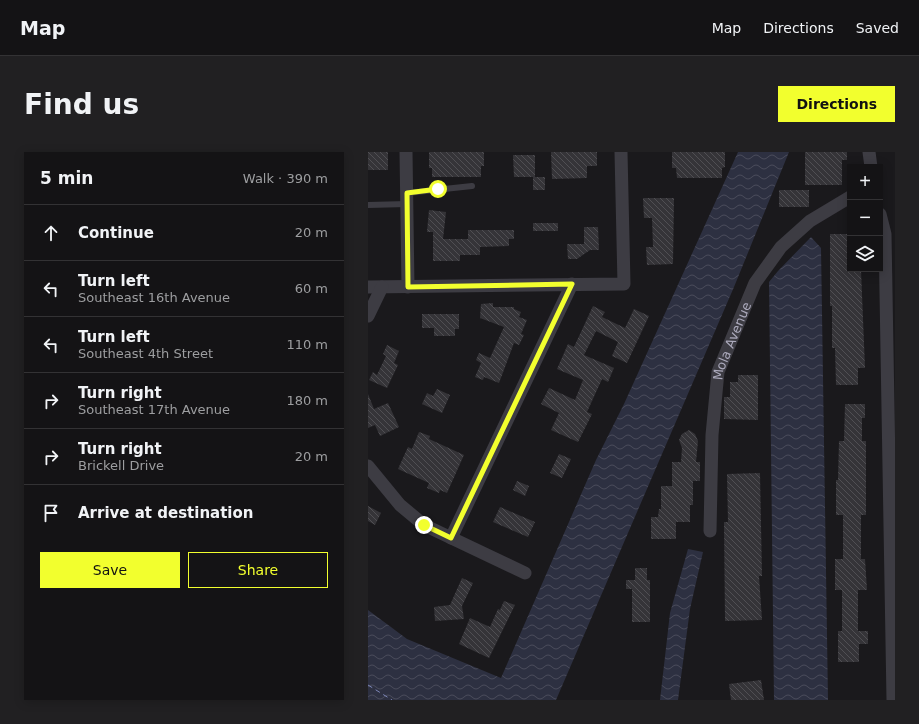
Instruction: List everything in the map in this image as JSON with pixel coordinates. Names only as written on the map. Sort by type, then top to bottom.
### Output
[{"type":"street","points":[[406,152],[408,287]]},
{"type":"street","points":[[368,287],[624,284],[621,152]]},
{"type":"street","points":[[869,152],[871,164]]},
{"type":"street","name":"Mola Avenue","points":[[710,532],[712,436],[718,372],[733,335],[755,283],[781,247],[810,221],[847,198]]},
{"type":"street","points":[[883,226],[885,234],[893,700]]},
{"type":"street","points":[[451,538],[572,284]]},
{"type":"street","points":[[368,316],[382,287]]},
{"type":"street","points":[[368,466],[400,505],[424,525],[525,573]]},
{"type":"lane","points":[[368,205],[472,186]]},
{"type":"water","points":[[738,152],[789,152],[734,287],[556,700],[368,700],[368,610],[407,639],[501,678],[596,460],[624,404]]},
{"type":"water","points":[[811,237],[821,248],[828,700],[774,700],[769,282]]},
{"type":"water","points":[[688,549],[703,552],[690,609],[678,700],[660,700],[670,613]]},
{"type":"building","points":[[368,152],[388,152],[388,170],[368,170]]},
{"type":"building","points":[[429,152],[484,152],[484,166],[481,166],[481,177],[432,177],[432,168],[429,168]]},
{"type":"building","points":[[551,152],[597,152],[597,166],[587,166],[587,178],[552,179]]},
{"type":"building","points":[[672,152],[725,152],[725,167],[722,168],[722,178],[677,178],[676,168],[672,168]]},
{"type":"building","points":[[805,152],[847,152],[847,160],[842,160],[842,185],[805,185]]},
{"type":"building","points":[[513,155],[535,155],[535,177],[514,177]]},
{"type":"building","points":[[533,177],[545,177],[545,190],[533,190]]},
{"type":"building","points":[[779,190],[809,190],[809,207],[779,207]]},
{"type":"building","points":[[643,198],[674,198],[673,264],[647,265],[646,247],[653,247],[652,218],[644,218]]},
{"type":"building","points":[[429,210],[446,212],[443,239],[468,239],[468,230],[514,230],[514,239],[509,239],[509,246],[480,247],[480,255],[460,255],[460,261],[433,261],[433,232],[427,232]]},
{"type":"building","points":[[533,223],[558,223],[558,231],[533,231]]},
{"type":"building","points":[[584,227],[598,227],[599,250],[590,250],[577,259],[568,259],[567,244],[584,244]]},
{"type":"building","points":[[830,234],[847,234],[847,272],[861,272],[865,368],[858,368],[858,385],[836,385],[835,348],[832,348],[832,306],[830,306]]},
{"type":"building","points":[[493,303],[493,307],[514,307],[514,309],[521,312],[519,317],[527,320],[521,334],[524,335],[519,345],[514,343],[499,383],[484,377],[483,380],[475,377],[481,363],[476,360],[479,353],[490,358],[504,327],[480,318],[481,304]]},
{"type":"building","points":[[593,306],[605,312],[602,317],[625,328],[634,309],[649,316],[627,363],[612,356],[618,342],[596,331],[584,355],[614,368],[608,382],[602,379],[587,412],[592,414],[578,442],[551,430],[559,413],[541,404],[549,388],[575,400],[583,380],[557,369],[568,344],[574,347]]},
{"type":"building","points":[[422,314],[459,314],[459,329],[455,329],[455,336],[434,336],[434,328],[422,328]]},
{"type":"building","points":[[387,345],[399,351],[394,363],[398,365],[387,388],[369,380],[373,372],[377,375],[386,356],[383,354]]},
{"type":"building","points":[[738,375],[758,375],[758,420],[724,419],[724,397],[730,397],[730,382],[738,382]]},
{"type":"building","points":[[437,389],[450,395],[442,413],[422,404],[427,393],[433,396]]},
{"type":"building","points":[[368,394],[374,409],[388,403],[399,427],[380,436],[375,425],[368,428]]},
{"type":"building","points":[[845,404],[865,404],[865,418],[862,418],[862,441],[866,441],[866,515],[861,515],[861,559],[865,559],[867,590],[858,590],[858,631],[868,631],[868,644],[859,644],[859,662],[838,662],[838,631],[842,631],[842,590],[835,590],[835,559],[843,559],[843,515],[836,515],[836,480],[838,480],[839,441],[844,441]]},
{"type":"building","points":[[689,430],[695,434],[698,441],[696,462],[700,462],[700,481],[693,481],[693,505],[690,505],[690,522],[676,522],[676,539],[651,539],[651,517],[658,517],[659,509],[661,509],[661,486],[672,486],[672,462],[681,462],[682,448],[679,440],[682,434]]},
{"type":"building","points":[[419,432],[430,436],[429,439],[464,455],[447,493],[440,490],[439,493],[427,488],[429,483],[398,469],[408,447],[412,449]]},
{"type":"building","points":[[559,454],[571,459],[562,478],[550,473]]},
{"type":"building","points":[[760,473],[762,576],[759,576],[762,620],[725,621],[724,522],[728,522],[727,474]]},
{"type":"building","points":[[517,481],[529,486],[525,496],[513,490]]},
{"type":"building","points":[[368,506],[381,513],[375,525],[368,521]]},
{"type":"building","points":[[500,507],[535,522],[528,537],[493,522]]},
{"type":"building","points":[[635,568],[647,568],[647,580],[650,580],[650,622],[632,622],[632,589],[626,589],[626,580],[635,580]]},
{"type":"building","points":[[462,578],[473,583],[462,606],[464,619],[435,621],[434,607],[450,605]]},
{"type":"building","points":[[504,601],[515,605],[489,658],[459,644],[470,618],[490,627],[498,609],[500,610]]},
{"type":"building","points":[[761,680],[764,700],[731,700],[729,684]]},
{"type":"ferry route","points":[[368,685],[392,700]]},
{"type":"route","points":[[424,525],[451,538],[572,284],[408,287],[407,193],[427,192],[438,189]]}]
